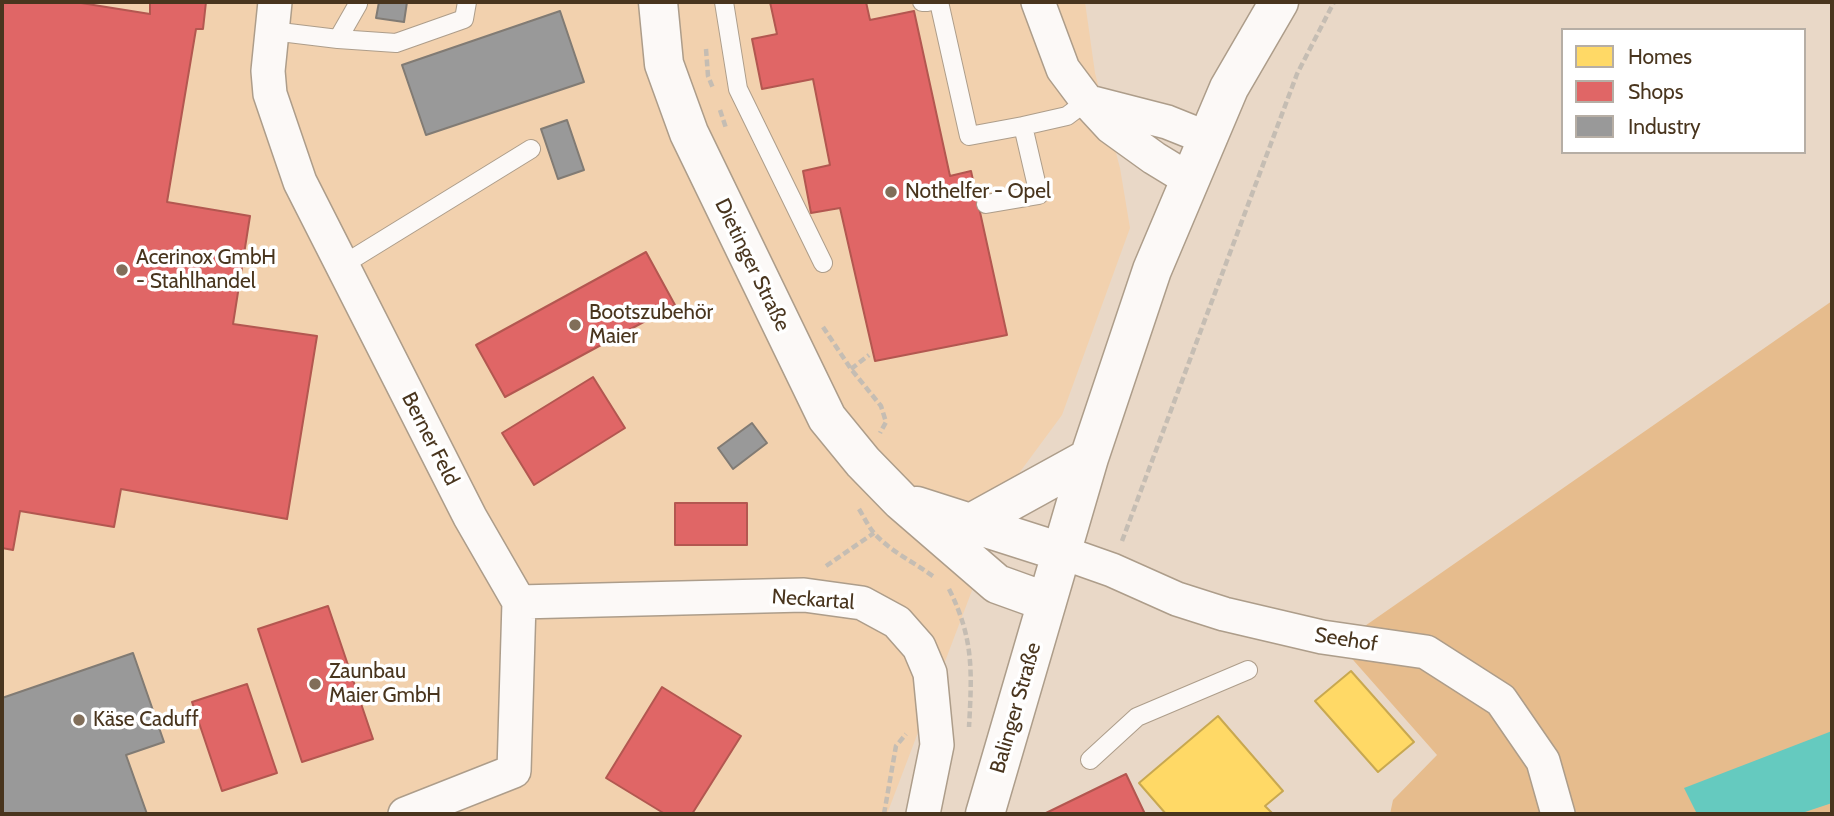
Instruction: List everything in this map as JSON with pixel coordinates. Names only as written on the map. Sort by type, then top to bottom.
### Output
[{"type":"main road","name":"Dietinger Straße","points":[[658,2],[664,64],[689,133],[827,418],[863,462],[901,501],[997,584],[1047,602]]},
{"type":"main road","name":"Balinger Straße","points":[[985,814],[1089,458],[1152,270],[1229,88],[1279,2]]},
{"type":"main road","points":[[971,523],[1089,458]]},
{"type":"main road","name":"Dietinger Straße","points":[[901,501],[1061,552]]},
{"type":"street","points":[[1038,2],[1063,69],[1087,102],[1111,127],[1190,180]]},
{"type":"street","name":"Berner Feld","points":[[274,17],[268,71],[270,94],[300,182],[464,505],[519,602]]},
{"type":"street","points":[[1087,102],[1167,122],[1207,138]]},
{"type":"street","name":"Seehof","points":[[1061,552],[1112,570],[1177,599],[1224,614],[1322,637],[1426,652],[1501,700],[1544,761],[1558,814]]},
{"type":"street","name":"Neckartal","points":[[519,602],[803,595],[863,603],[897,622],[919,647],[930,673],[937,745],[923,814]]},
{"type":"street","points":[[405,814],[514,771],[519,602]]},
{"type":"lane","points":[[274,17],[338,39],[396,43],[464,19],[467,2]]},
{"type":"lane","points":[[724,2],[737,89],[822,263]]},
{"type":"lane","points":[[922,2],[929,2]]},
{"type":"lane","points":[[939,2],[969,136],[1067,116],[1087,102]]},
{"type":"lane","points":[[338,39],[358,4]]},
{"type":"lane","points":[[986,204],[1039,195],[1023,126]]},
{"type":"lane","points":[[341,266],[531,149]]},
{"type":"lane","points":[[1090,760],[1138,718],[1248,670]]},
{"type":"path","points":[[1112,570],[1297,74],[1334,2]]},
{"type":"path","points":[[851,369],[869,355]]},
{"type":"path","points":[[803,595],[813,575],[874,533],[898,555],[914,562],[949,589],[960,611],[969,645],[969,724]]},
{"type":"shaded area","points":[[2,2],[1085,2],[1095,73],[1120,168],[1130,228],[1062,415],[1014,480],[887,814],[2,814]]},
{"type":"shaded area","points":[[1832,301],[1832,814],[1390,814],[1393,800],[1437,755],[1339,644]]},
{"type":"water","points":[[1832,731],[1832,803],[1799,814],[1697,814],[1684,788]]},
{"type":"building: Homes","points":[[1351,671],[1414,742],[1378,772],[1315,701]]},
{"type":"building: Homes","points":[[1218,716],[1283,791],[1265,806],[1273,814],[1166,814],[1139,783]]},
{"type":"building: Shops","name":"Acerinox GmbH - Stahlhandel","points":[[2,2],[75,2],[150,14],[150,2],[206,2],[203,29],[196,29],[167,202],[250,216],[233,324],[317,336],[287,519],[121,489],[114,527],[20,511],[13,550],[2,548]]},
{"type":"building: Shops","name":"Nothelfer - Opel","points":[[770,2],[866,2],[870,20],[914,11],[950,176],[971,171],[1007,335],[875,361],[840,208],[811,213],[803,171],[830,165],[813,79],[762,89],[752,39],[777,34]]},
{"type":"building: Shops","name":"Bootszubehör Maier","points":[[646,252],[675,305],[505,397],[476,345]]},
{"type":"building: Shops","points":[[593,377],[625,428],[534,485],[502,433]]},
{"type":"building: Shops","points":[[675,503],[747,503],[747,545],[675,545]]},
{"type":"building: Shops","name":"Zaunbau Maier GmbH","points":[[328,606],[373,739],[302,762],[258,629]]},
{"type":"building: Shops","points":[[247,684],[277,773],[222,791],[192,702]]},
{"type":"building: Shops","points":[[662,687],[741,736],[692,814],[665,814],[606,778]]},
{"type":"building: Shops","points":[[1126,774],[1145,814],[1046,813]]},
{"type":"building: Industry","points":[[379,2],[407,2],[404,22],[376,18]]},
{"type":"building: Industry","points":[[560,11],[584,82],[426,135],[402,65]]},
{"type":"building: Industry","points":[[567,120],[584,170],[558,179],[541,129]]},
{"type":"building: Industry","points":[[752,423],[767,443],[733,469],[718,448]]},
{"type":"building: Industry","name":"Käse Caduff","points":[[133,653],[164,742],[126,755],[147,814],[2,814],[2,698]]},
{"type":"place","name":"Nothelfer - Opel","points":[[891,192]]},
{"type":"place","name":"Acerinox GmbH - Stahlhandel","points":[[122,270]]},
{"type":"place","name":"Bootszubehör Maier","points":[[575,325]]},
{"type":"place","name":"Zaunbau Maier GmbH","points":[[315,684]]},
{"type":"place","name":"Käse Caduff","points":[[79,720]]}]
